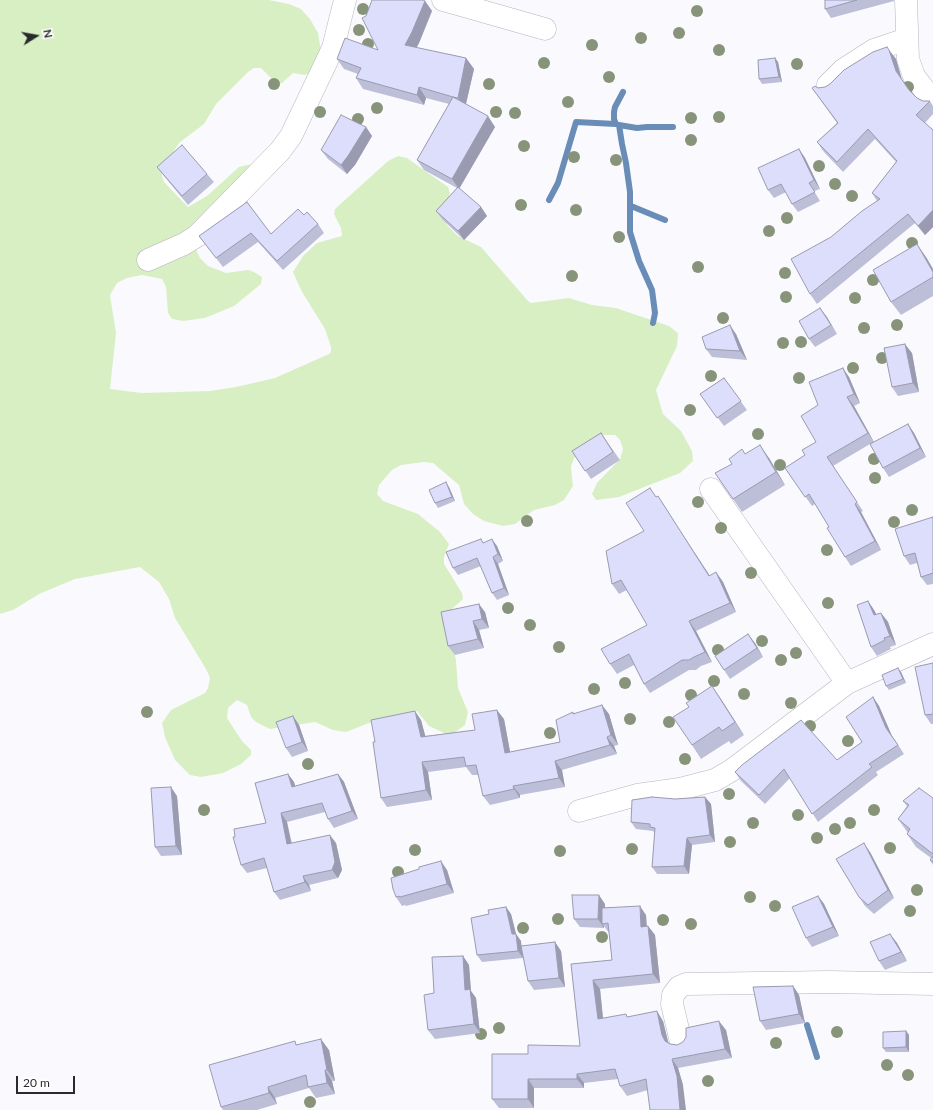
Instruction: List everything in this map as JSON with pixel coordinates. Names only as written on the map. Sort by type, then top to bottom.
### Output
[{"type":"street","points":[[148,260],[184,244],[197,236],[280,151],[290,136],[333,48],[345,0]]},
{"type":"street","points":[[443,0],[545,29]]},
{"type":"street","points":[[906,0],[908,58],[914,76],[933,99]]},
{"type":"street","points":[[828,85],[843,70],[874,50],[907,39]]},
{"type":"street","points":[[711,488],[847,683]]},
{"type":"street","points":[[579,811],[637,795],[680,789],[715,780],[732,770],[847,683],[933,644]]},
{"type":"street","points":[[681,1042],[672,1004],[674,995],[679,987],[686,984],[829,982],[933,984]]},
{"type":"green space","points":[[0,0],[269,0],[289,4],[301,9],[310,19],[318,33],[321,51],[311,72],[305,75],[293,73],[282,83],[278,84],[261,68],[254,68],[248,72],[216,104],[204,124],[179,143],[162,170],[164,182],[188,207],[207,196],[239,167],[260,162],[193,243],[200,258],[208,266],[226,273],[248,270],[254,272],[262,277],[261,284],[234,306],[205,318],[183,321],[172,319],[168,313],[166,287],[162,279],[142,275],[127,278],[117,283],[110,295],[116,333],[110,389],[142,393],[210,391],[236,387],[275,378],[329,354],[331,352],[331,347],[325,329],[302,292],[293,272],[303,256],[317,243],[342,236],[341,228],[334,214],[335,209],[388,161],[398,156],[407,158],[448,187],[450,193],[443,214],[447,225],[458,236],[481,247],[531,303],[569,298],[592,305],[616,308],[669,326],[678,333],[677,346],[656,390],[663,414],[681,431],[692,451],[693,461],[680,473],[619,497],[596,500],[592,494],[597,483],[620,459],[623,449],[620,440],[615,435],[604,435],[595,440],[574,458],[571,467],[573,486],[564,500],[555,505],[534,510],[515,524],[503,526],[484,521],[473,514],[464,504],[459,485],[433,463],[424,462],[401,465],[392,470],[379,485],[377,494],[383,501],[418,514],[440,532],[449,544],[444,557],[444,564],[462,593],[463,599],[453,608],[448,616],[448,627],[456,660],[458,688],[468,712],[465,725],[454,733],[444,733],[429,726],[417,711],[374,721],[346,732],[333,730],[315,722],[270,729],[256,722],[251,717],[247,705],[237,700],[228,708],[227,718],[242,741],[251,750],[251,755],[241,764],[223,773],[201,777],[190,775],[175,760],[165,737],[162,723],[171,710],[205,693],[208,688],[210,678],[175,618],[169,599],[159,582],[140,567],[75,579],[39,594],[13,610],[0,614]]},
{"type":"building","points":[[372,0],[425,1],[405,45],[466,58],[458,98],[419,87],[417,95],[356,78],[361,68],[337,59],[345,38],[378,50],[362,18],[366,16]]},
{"type":"building","points":[[825,0],[857,0],[825,9]]},
{"type":"building","points":[[887,47],[896,71],[909,90],[917,98],[923,101],[930,101],[916,115],[933,130],[933,210],[918,226],[908,214],[810,294],[791,259],[831,237],[862,211],[880,199],[872,193],[897,161],[868,129],[837,162],[817,142],[838,123],[812,88],[815,86],[818,88],[825,87],[844,70],[873,52]]},
{"type":"building","points":[[775,58],[779,77],[759,79],[758,60]]},
{"type":"building","points":[[453,97],[488,116],[452,179],[417,160]]},
{"type":"building","points":[[341,115],[366,127],[341,165],[321,150]]},
{"type":"building","points":[[182,145],[207,174],[182,196],[157,167]]},
{"type":"building","points":[[799,149],[814,180],[809,183],[815,192],[792,204],[781,184],[768,190],[758,168]]},
{"type":"building","points":[[458,187],[481,207],[458,231],[436,211]]},
{"type":"building","points":[[247,202],[271,234],[298,209],[304,215],[307,212],[318,224],[277,261],[251,233],[216,258],[199,236]]},
{"type":"building","points":[[917,244],[933,272],[933,277],[891,302],[873,270]]},
{"type":"building","points":[[820,308],[831,325],[809,339],[799,321]]},
{"type":"building","points":[[730,325],[740,351],[706,349],[702,337]]},
{"type":"building","points":[[905,344],[913,383],[892,387],[884,348]]},
{"type":"building","points":[[843,368],[854,394],[847,397],[868,433],[827,457],[857,502],[855,504],[875,541],[845,557],[827,528],[829,527],[809,494],[805,497],[785,468],[805,455],[802,450],[816,442],[801,416],[818,405],[809,382]]},
{"type":"building","points":[[724,378],[741,401],[717,418],[700,394]]},
{"type":"building","points":[[908,424],[920,448],[883,468],[870,444]]},
{"type":"building","points":[[601,433],[613,452],[585,471],[572,451]]},
{"type":"building","points":[[760,445],[776,472],[733,499],[715,473],[732,464],[729,459],[742,449],[745,454]]},
{"type":"building","points":[[446,482],[452,497],[435,503],[429,490]]},
{"type":"building","points":[[650,488],[656,497],[658,496],[709,576],[716,572],[730,603],[689,621],[705,652],[689,660],[682,660],[644,684],[629,654],[610,664],[601,649],[647,625],[621,580],[612,584],[606,551],[644,531],[626,503]]},
{"type":"building","points":[[933,517],[933,573],[921,577],[915,553],[904,556],[895,529]]},
{"type":"building","points":[[481,539],[483,543],[492,539],[498,554],[493,557],[504,588],[492,593],[477,558],[453,568],[446,552]]},
{"type":"building","points":[[868,601],[874,615],[881,613],[890,636],[884,638],[885,640],[871,647],[857,605]]},
{"type":"building","points":[[479,604],[482,619],[473,621],[478,639],[448,646],[441,612]]},
{"type":"building","points":[[748,634],[757,648],[724,670],[715,656]]},
{"type":"building","points":[[933,663],[933,714],[925,715],[915,667]]},
{"type":"building","points":[[898,668],[903,679],[886,686],[882,675]]},
{"type":"building","points":[[712,686],[735,722],[722,731],[719,727],[692,745],[673,717],[689,707],[686,703]]},
{"type":"building","points":[[873,697],[886,728],[898,745],[869,764],[872,767],[812,814],[784,769],[759,795],[735,772],[801,720],[837,760],[862,742],[846,717]]},
{"type":"building","points":[[602,705],[611,735],[607,737],[610,745],[555,761],[559,778],[513,786],[514,789],[483,796],[476,765],[466,766],[464,757],[422,762],[426,790],[381,798],[371,720],[415,711],[421,737],[475,730],[472,714],[497,710],[505,753],[560,742],[556,720],[573,712],[573,714]]},
{"type":"building","points":[[293,716],[302,742],[286,748],[276,722]]},
{"type":"building","points":[[288,774],[292,787],[338,774],[352,811],[328,819],[322,803],[281,813],[287,844],[330,835],[335,862],[332,870],[303,876],[305,882],[274,892],[264,858],[241,865],[233,837],[235,837],[234,829],[266,823],[255,783]]},
{"type":"building","points":[[171,787],[176,846],[155,847],[151,788]]},
{"type":"building","points":[[919,788],[933,798],[933,854],[907,834],[910,829],[898,819],[909,805],[903,801]]},
{"type":"building","points":[[652,797],[675,799],[705,797],[710,835],[687,838],[684,866],[652,867],[655,828],[650,827],[650,824],[631,822],[632,800]]},
{"type":"building","points":[[864,843],[888,890],[868,905],[859,897],[836,859]]},
{"type":"building","points":[[441,861],[447,884],[396,897],[391,878],[419,869],[419,867]]},
{"type":"building","points":[[572,895],[599,895],[598,919],[574,919]]},
{"type":"building","points":[[818,896],[833,927],[806,938],[792,907]]},
{"type":"building","points":[[640,906],[641,927],[648,926],[653,974],[593,980],[598,1019],[626,1014],[627,1017],[657,1011],[662,1035],[665,1041],[670,1044],[677,1045],[683,1042],[686,1037],[686,1028],[719,1021],[725,1049],[672,1059],[677,1076],[680,1110],[650,1110],[646,1079],[620,1086],[615,1069],[577,1074],[577,1079],[528,1079],[528,1099],[492,1099],[492,1054],[528,1054],[528,1045],[580,1046],[571,964],[612,960],[608,923],[602,924],[602,908]]},
{"type":"building","points":[[506,907],[512,934],[516,934],[518,951],[477,955],[471,918],[489,914],[488,910]]},
{"type":"building","points":[[890,934],[901,952],[879,961],[870,942]]},
{"type":"building","points":[[555,942],[559,978],[528,981],[521,946]]},
{"type":"building","points":[[463,956],[465,990],[470,989],[474,1024],[428,1030],[424,995],[434,993],[432,957]]},
{"type":"building","points":[[793,986],[799,1014],[760,1021],[753,987]]},
{"type":"building","points":[[906,1031],[906,1047],[883,1048],[883,1032]]},
{"type":"building","points":[[321,1039],[327,1070],[325,1070],[327,1083],[308,1087],[306,1075],[268,1087],[269,1093],[221,1107],[209,1065],[295,1041],[296,1045]]},
{"type":"waterway","points":[[549,200],[558,183],[576,122],[616,124],[614,119],[615,107],[623,92]]},
{"type":"waterway","points":[[653,323],[655,313],[652,290],[639,261],[630,232],[630,192],[619,125],[637,128],[673,127]]},
{"type":"waterway","points":[[631,206],[665,220]]},
{"type":"waterway","points":[[807,1025],[817,1057]]}]
